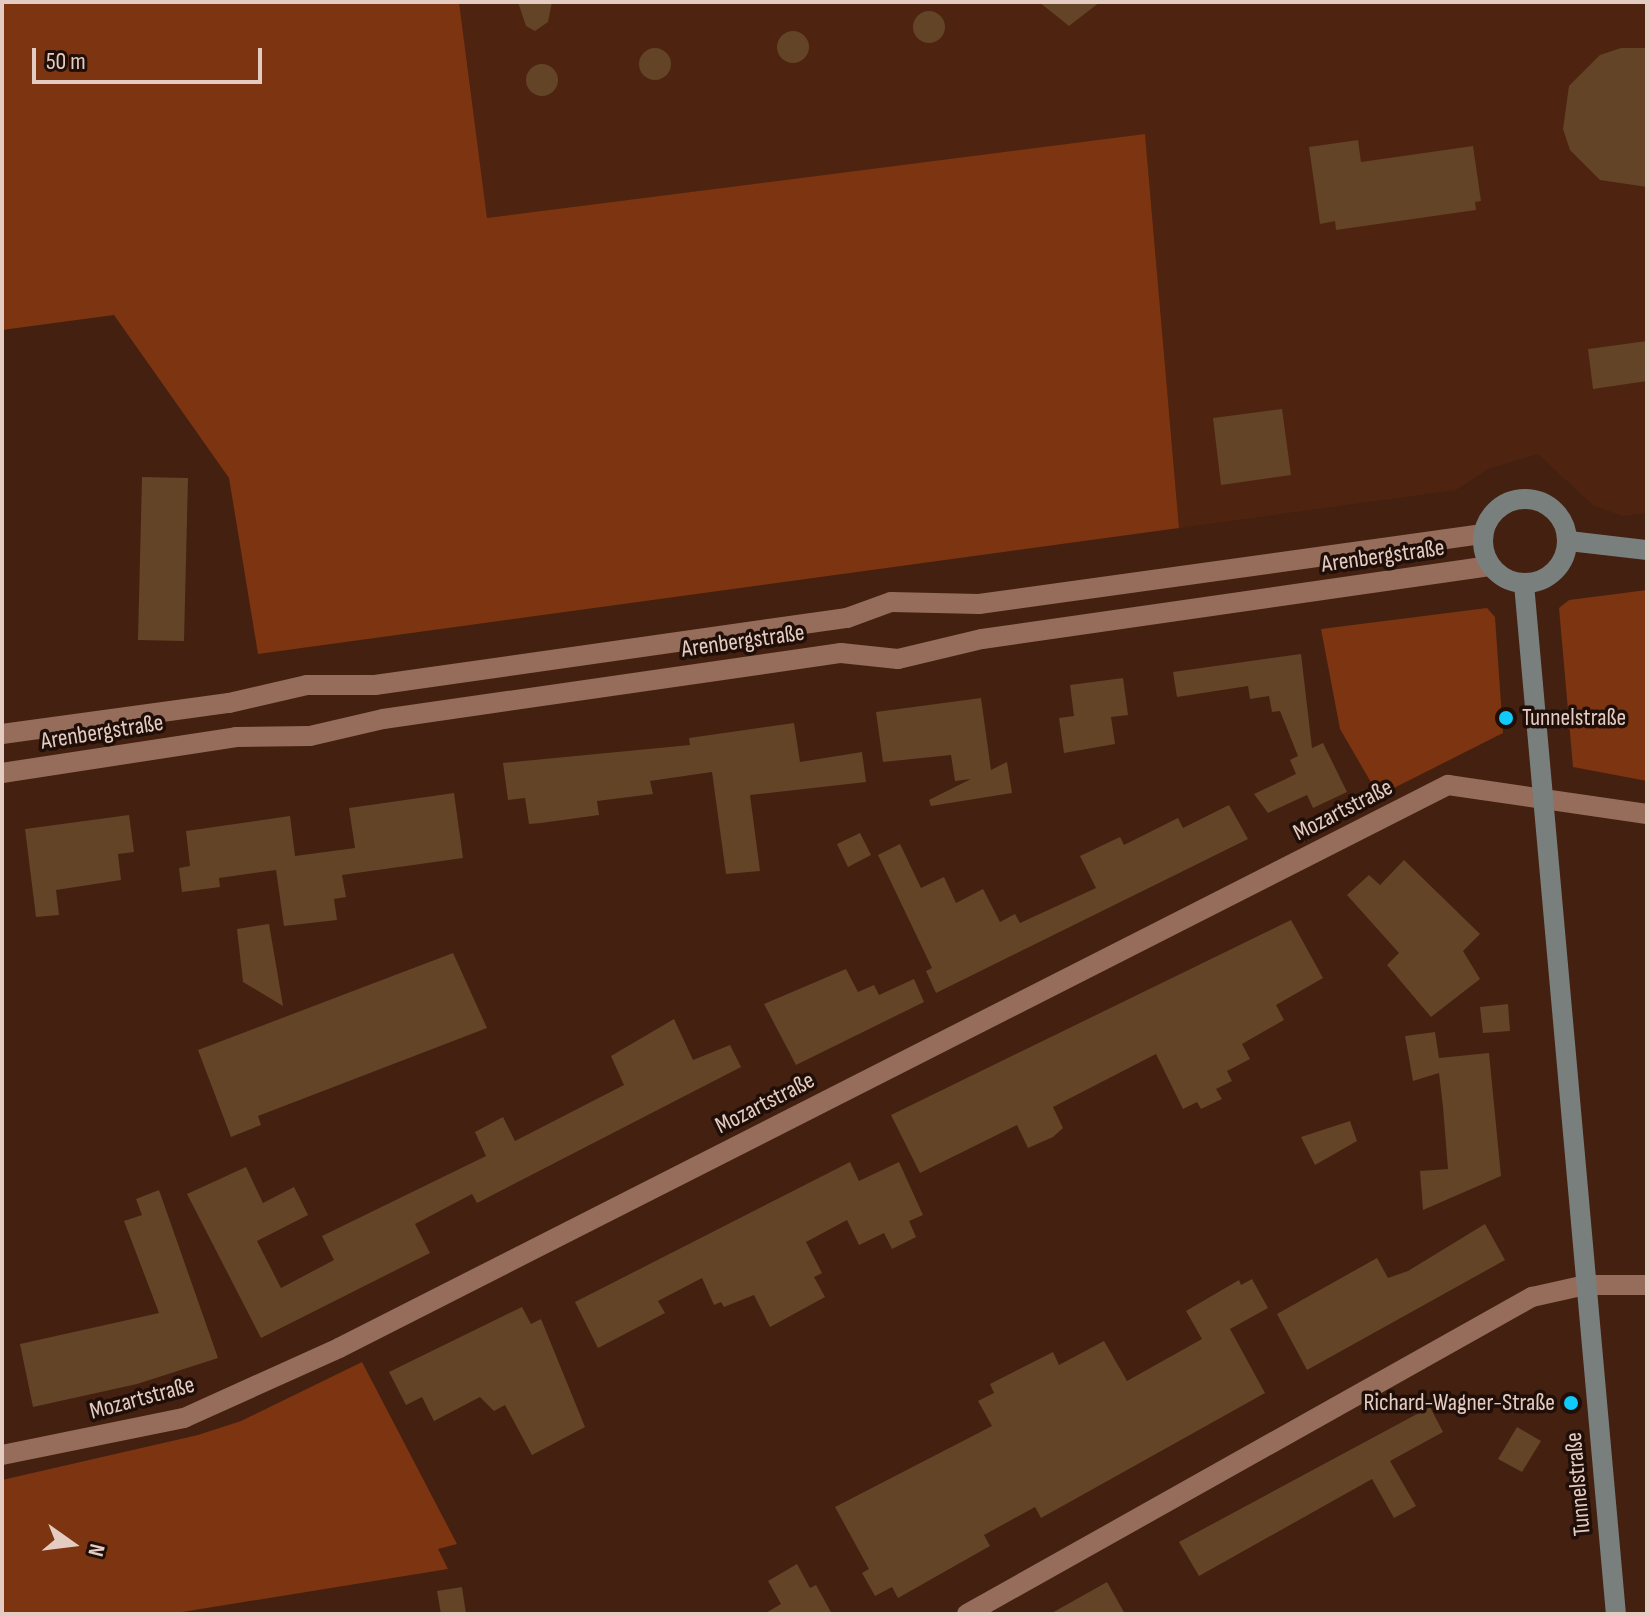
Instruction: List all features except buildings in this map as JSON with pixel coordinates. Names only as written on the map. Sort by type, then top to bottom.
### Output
[{"type":"street","points":[[1530,498],[1549,505],[1564,522],[1569,541],[1561,564],[1546,579],[1524,584],[1506,579],[1490,566],[1483,534],[1493,512],[1510,500],[1530,498]]},
{"type":"street","name":"Arenbergstraße","points":[[2,734],[229,703],[307,685],[375,685],[831,620],[891,602],[979,604],[1483,534]]},
{"type":"street","points":[[1569,541],[1647,550]]},
{"type":"street","name":"Arenbergstraße","points":[[2,773],[236,737],[310,736],[383,719],[841,653],[898,659],[982,639],[1490,566]]},
{"type":"street","name":"Tunnelstraße","points":[[1524,584],[1616,1614]]},
{"type":"street","name":"Mozartstraße","points":[[2,1455],[184,1418],[339,1348],[1448,785],[1541,795],[1647,814]]},
{"type":"street","points":[[967,1614],[1532,1297],[1586,1285],[1647,1285]]},
{"type":"shaded area","points":[[2,2],[459,2],[487,218],[1145,134],[1179,528],[258,654],[229,478],[114,315],[2,330]]},
{"type":"shaded area","points":[[459,2],[1647,2],[1647,513],[1623,516],[1594,506],[1538,454],[1488,469],[1456,490],[1179,528],[1145,135],[487,218]]},
{"type":"shaded area","points":[[1647,590],[1647,781],[1573,767],[1559,608],[1569,600]]},
{"type":"shaded area","points":[[1487,608],[1495,617],[1503,733],[1386,792],[1376,791],[1340,729],[1321,629]]},
{"type":"shaded area","points":[[362,1362],[457,1544],[438,1549],[448,1569],[170,1614],[2,1614],[2,1480],[198,1435],[241,1421]]},
{"type":"place","name":"Tunnelstraße","points":[[1506,718]]},
{"type":"place","name":"Richard-Wagner-Straße","points":[[1571,1403]]}]
